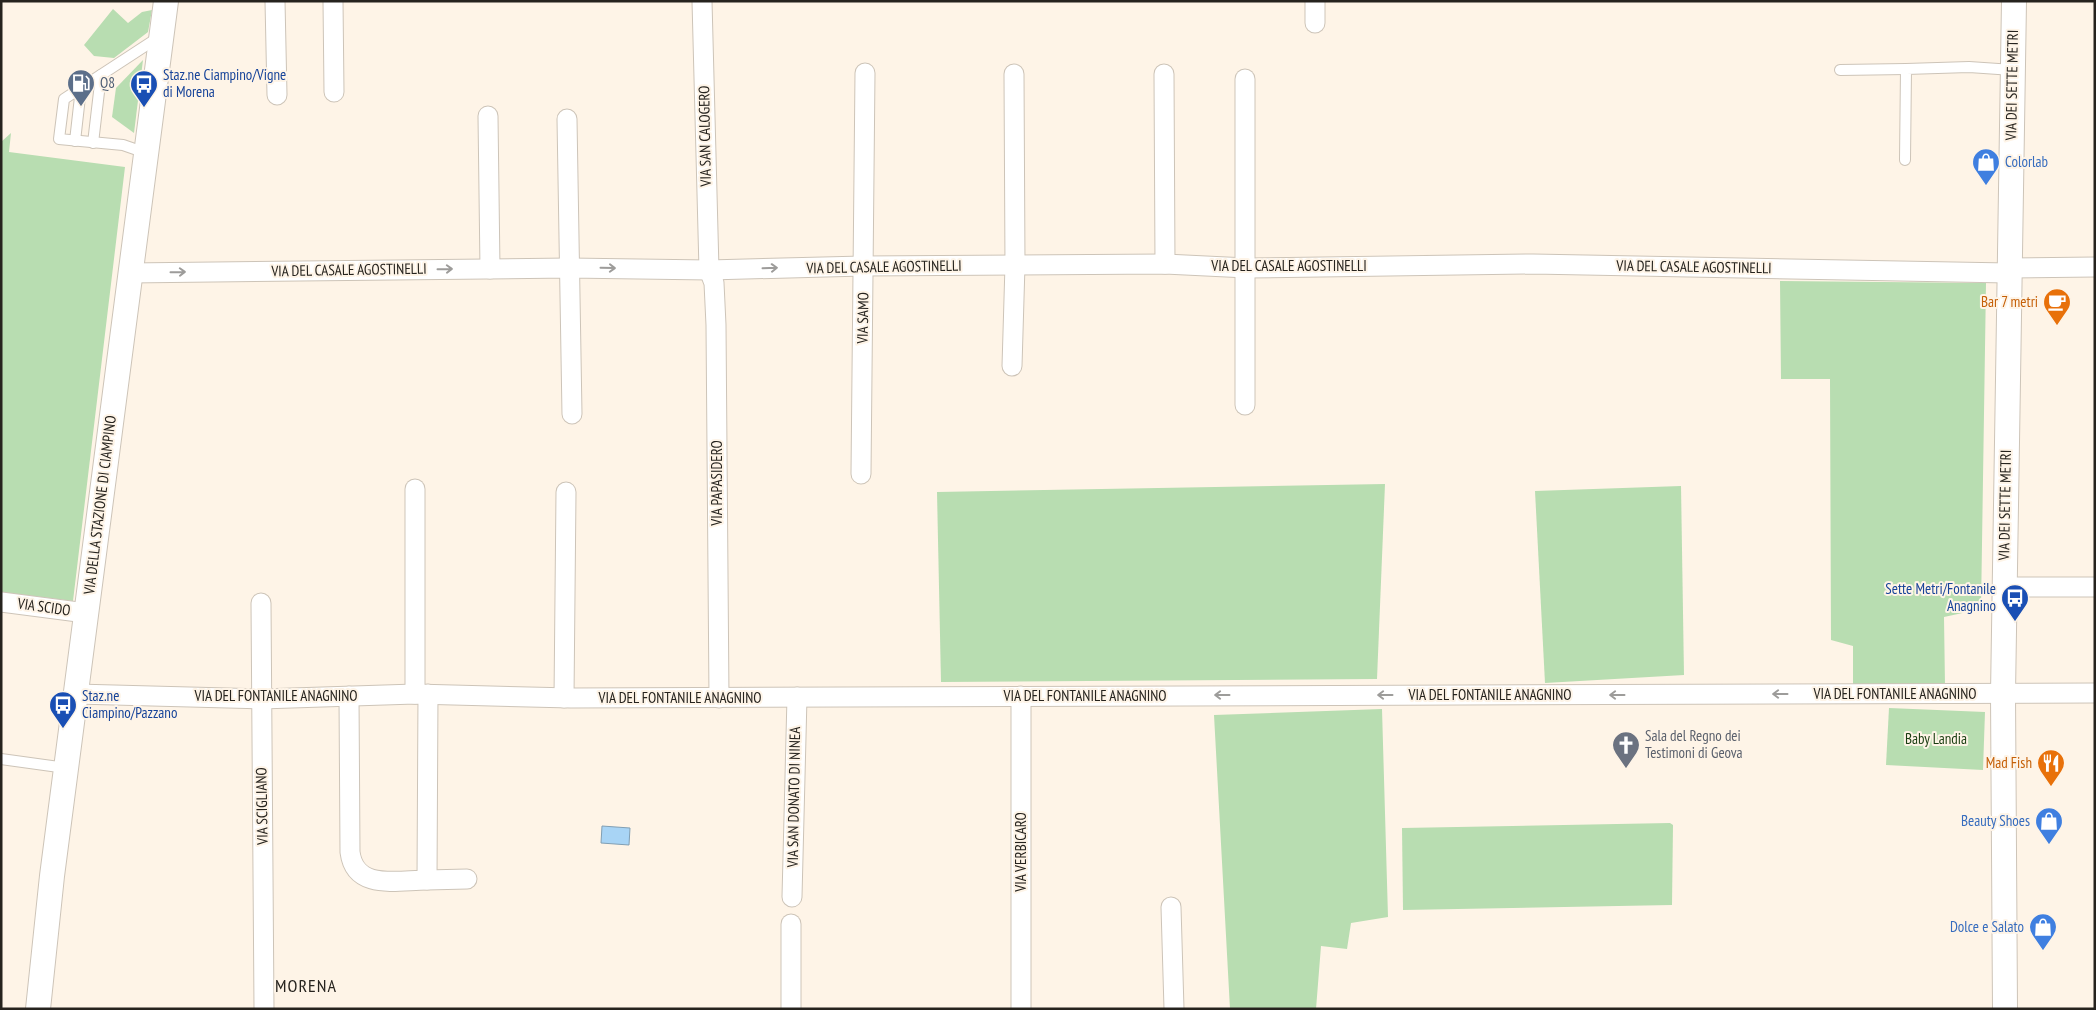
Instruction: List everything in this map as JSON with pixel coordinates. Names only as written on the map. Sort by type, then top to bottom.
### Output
[{"type":"street","name":"VIA DELLA STAZIONE DI CIAMPINO","points":[[38,1009],[66,768],[129,273],[166,1]]},
{"type":"street","points":[[274,1],[277,95]]},
{"type":"street","points":[[333,1],[334,92]]},
{"type":"street","name":"VIA SAN CALOGERO","points":[[702,1],[709,270]]},
{"type":"street","points":[[1315,1],[1315,23]]},
{"type":"street","name":"VIA DEI SETTE METRI","points":[[2005,1009],[2003,694],[2008,270],[2014,1]]},
{"type":"street","name":"VIA SAMO","points":[[861,474],[865,73]]},
{"type":"street","points":[[1012,366],[1015,265],[1014,74]]},
{"type":"street","points":[[1164,74],[1166,264]]},
{"type":"street","points":[[1245,79],[1246,405]]},
{"type":"street","points":[[488,116],[490,269]]},
{"type":"street","points":[[567,119],[572,414]]},
{"type":"street","name":"VIA DEL CASALE AGOSTINELLI","points":[[129,273],[569,268],[709,270],[863,266],[1166,264],[1247,268],[1534,264],[2008,270],[2095,267]]},
{"type":"street","name":"VIA PAPASIDERO","points":[[709,270],[714,283],[716,326],[719,698]]},
{"type":"street","points":[[415,489],[427,880]]},
{"type":"street","points":[[564,698],[566,492]]},
{"type":"street","points":[[2004,587],[2095,587]]},
{"type":"street","name":"VIA SCIDO","points":[[1,602],[86,613]]},
{"type":"street","name":"VIA SCIGLIANO","points":[[261,603],[264,1009]]},
{"type":"street","name":"VIA DEL FONTANILE ANAGNINO","points":[[76,694],[261,699],[421,694],[564,698],[719,698],[2095,693]]},
{"type":"street","points":[[349,696],[350,852],[357,873],[372,880],[467,880]]},
{"type":"street","name":"VIA VERBICARO","points":[[1021,696],[1021,1009]]},
{"type":"street","name":"VIA SAN DONATO DI NINEA","points":[[792,897],[796,697]]},
{"type":"street","points":[[1171,907],[1174,1009]]},
{"type":"street","points":[[791,924],[791,1009]]},
{"type":"lane","points":[[146,153],[123,145],[59,140],[64,99],[162,35]]},
{"type":"lane","points":[[1840,70],[1969,67],[2013,70]]},
{"type":"lane","points":[[1905,160],[1906,69]]},
{"type":"lane","points":[[93,142],[101,75]]},
{"type":"lane","points":[[76,141],[81,88]]},
{"type":"lane","points":[[1,759],[66,768]]},
{"type":"green space","points":[[113,9],[128,23],[142,12],[152,10],[148,32],[114,58],[94,56],[84,45]]},
{"type":"green space","points":[[143,60],[134,133],[112,117],[116,88]]},
{"type":"green space","points":[[11,133],[9,152],[125,167],[73,601],[1,592],[1,142]]},
{"type":"green space","points":[[1780,281],[1986,283],[1981,609],[1944,617],[1945,686],[1853,687],[1853,646],[1831,640],[1830,379],[1781,379]]},
{"type":"green space","points":[[1385,484],[1377,679],[941,682],[937,492]]},
{"type":"green space","points":[[1681,486],[1684,675],[1545,683],[1535,491]]},
{"type":"green space","name":"Baby Landia","points":[[1889,708],[1985,712],[1983,770],[1886,765]]},
{"type":"green space","points":[[1382,709],[1388,917],[1351,923],[1347,949],[1321,946],[1316,1009],[1230,1009],[1214,715]]},
{"type":"green space","points":[[1670,823],[1673,825],[1672,905],[1403,910],[1402,828]]},
{"type":"water","points":[[602,826],[630,828],[629,845],[601,843]]},
{"type":"place","name":"Q8","points":[[81,107]]},
{"type":"place","name":"Staz.ne Ciampino/Vigne di Morena","points":[[144,108]]},
{"type":"place","name":"Colorlab","points":[[1986,186]]},
{"type":"place","name":"Bar 7 metri","points":[[2057,326]]},
{"type":"place","name":"Sette Metri/Fontanile Anagnino","points":[[2015,622]]},
{"type":"place","name":"Staz.ne Ciampino/Pazzano","points":[[63,729]]},
{"type":"place","name":"Sala del Regno dei Testimoni di Geova","points":[[1626,769]]},
{"type":"place","name":"Mad Fish","points":[[2051,787]]},
{"type":"place","name":"Beauty Shoes","points":[[2049,845]]},
{"type":"place","name":"Dolce e Salato","points":[[2043,951]]},
{"type":"district","name":"MORENA","points":[[306,986]]}]
